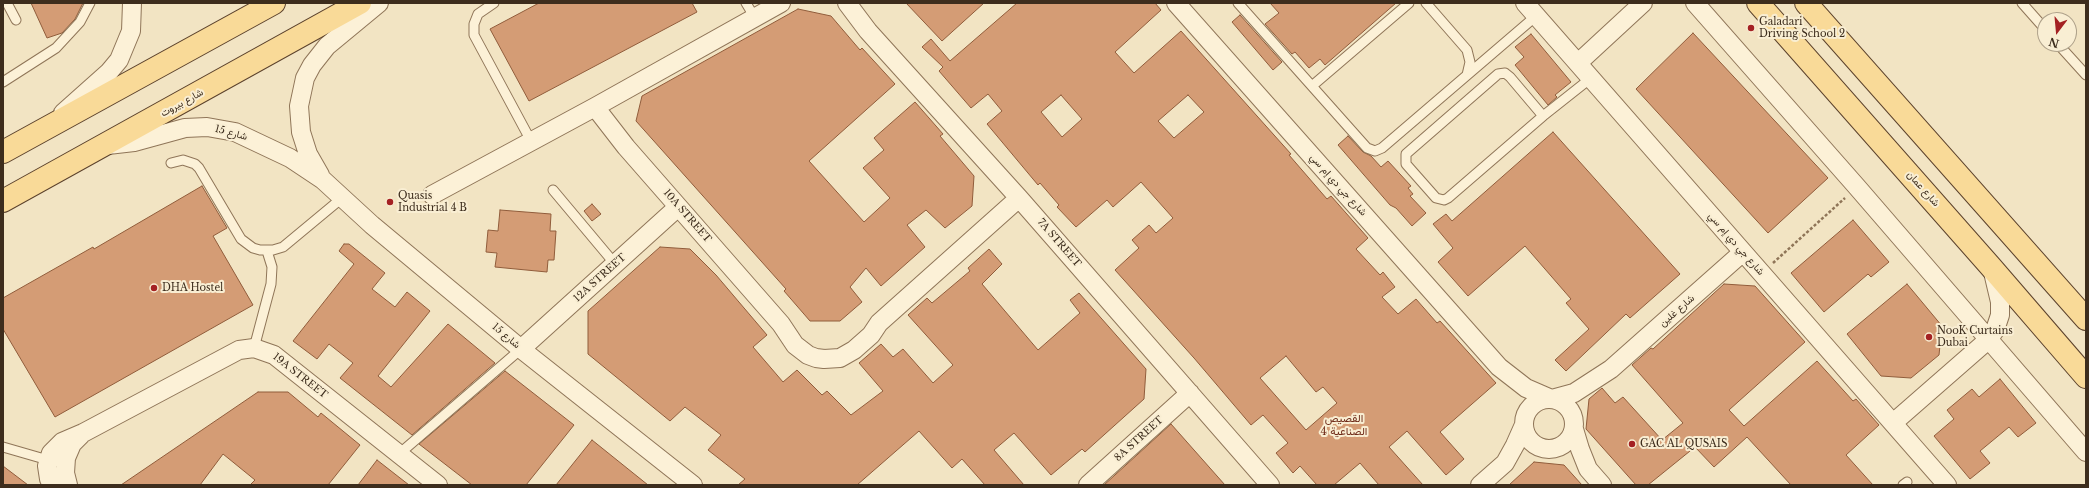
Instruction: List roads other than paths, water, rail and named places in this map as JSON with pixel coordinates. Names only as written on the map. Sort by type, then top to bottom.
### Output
[{"type":"main road","points":[[3,152],[274,3]]},
{"type":"main road","name":"شارع بيروت","points":[[3,201],[105,146],[360,3]]},
{"type":"main road","name":"شارع عمان","points":[[1758,3],[1992,267],[2086,377]]},
{"type":"main road","points":[[1806,3],[2086,319]]},
{"type":"main road","points":[[2067,354],[2086,366]]},
{"type":"street","points":[[43,130],[109,72],[119,60],[131,31],[132,3]]},
{"type":"street","name":"شارع 15","points":[[323,180],[308,154],[301,132],[299,106],[303,85],[312,65],[327,46],[379,3]]},
{"type":"street","points":[[432,195],[595,107],[751,10],[781,3]]},
{"type":"street","name":"7A STREET","points":[[847,3],[868,31],[1019,198],[1270,485]]},
{"type":"street","name":"شارع جي دي إم سي","points":[[1176,3],[1499,367],[1526,388],[1551,398]]},
{"type":"street","points":[[1578,63],[1643,3]]},
{"type":"street","points":[[1695,3],[1857,187],[2086,452]]},
{"type":"street","name":"شارع جي دي إم سي","points":[[1531,9],[1946,485]]},
{"type":"street","name":"10A STREET","points":[[595,107],[615,134],[781,324],[807,342],[828,347],[849,341],[879,323],[1019,198]]},
{"type":"street","name":"شارع 15","points":[[105,146],[134,142],[185,128],[222,128],[272,148],[323,180],[342,198],[521,348],[693,485]]},
{"type":"street","name":"12A STREET","points":[[521,348],[678,207]]},
{"type":"street","name":"شارع غلين","points":[[1505,462],[1531,405],[1543,399],[1574,393],[1610,369],[1743,252]]},
{"type":"street","points":[[1892,423],[1988,340],[1995,330],[2000,315],[2000,302],[1992,267]]},
{"type":"street","points":[[52,485],[47,473],[48,460],[55,447],[62,442],[83,433],[239,350],[254,348]]},
{"type":"street","name":"19A STREET","points":[[254,348],[274,355],[438,485]]},
{"type":"street","name":"شارع جي دي إم سي","points":[[1499,367],[1504,379],[1518,398],[1524,422]]},
{"type":"street","name":"شارع غلين","points":[[1480,485],[1505,462],[1524,454],[1565,444],[1572,434],[1584,402],[1604,380],[1610,369]]},
{"type":"street","name":"8A STREET","points":[[1088,485],[1190,393]]},
{"type":"street","points":[[1551,398],[1566,405],[1573,417],[1580,449],[1588,469]]},
{"type":"street","points":[[1524,422],[1528,439],[1538,447],[1569,458],[1588,469],[1602,485]]},
{"type":"street","points":[[68,485],[65,473],[66,458],[72,444],[83,433]]},
{"type":"lane","points":[[7,3],[16,20]]},
{"type":"lane","points":[[3,82],[56,48],[65,40],[80,22],[90,3]]},
{"type":"lane","points":[[494,3],[478,14],[474,24],[474,35],[531,141]]},
{"type":"lane","points":[[1238,3],[1367,148],[1375,151],[1382,148],[1467,75],[1531,9]]},
{"type":"lane","points":[[1312,86],[1409,3]]},
{"type":"lane","points":[[1426,3],[1468,50],[1470,62],[1467,75]]},
{"type":"lane","points":[[2022,3],[2037,20]]},
{"type":"lane","points":[[2065,52],[2086,75]]},
{"type":"lane","points":[[1543,116],[1508,75],[1498,74],[1409,152],[1404,161],[1436,198],[1444,200],[1543,116],[1591,78]]},
{"type":"lane","points":[[171,163],[183,160],[195,164],[199,168],[242,240],[253,248],[267,251],[278,249],[287,244],[342,198]]},
{"type":"lane","points":[[552,190],[616,264]]},
{"type":"lane","points":[[254,348],[272,284],[272,267],[267,251]]},
{"type":"lane","points":[[399,454],[521,348]]},
{"type":"lane","points":[[3,447],[48,460]]},
{"type":"place","name":"Galadari Driving School 2","points":[[1751,28]]},
{"type":"place","name":"Quasis Industrial 4 B","points":[[390,202]]},
{"type":"place","name":"DHA Hostel","points":[[154,288]]},
{"type":"place","name":"NooK Curtains Dubai","points":[[1929,337]]},
{"type":"place","name":"GAC AL QUSAIS","points":[[1632,444]]},
{"type":"district","name":"القصيص الصناعية 4","points":[[1344,425]]}]
